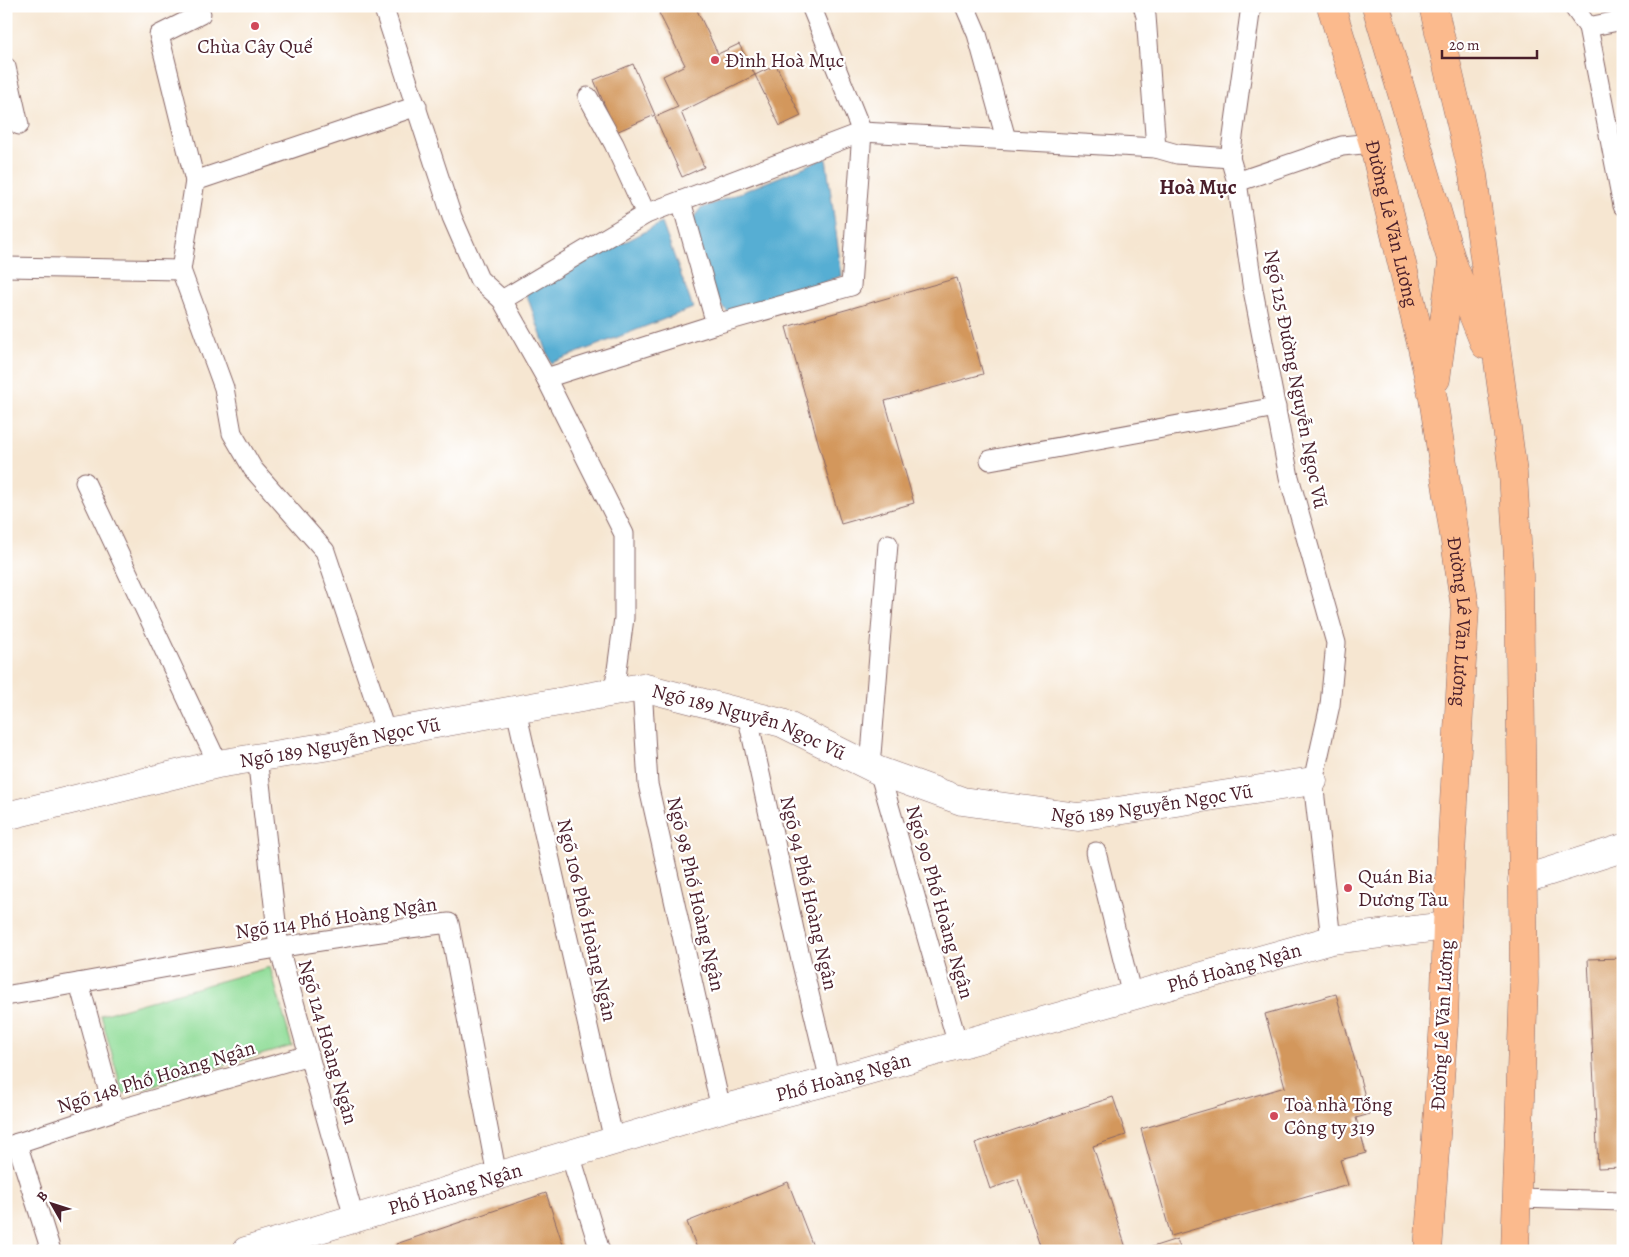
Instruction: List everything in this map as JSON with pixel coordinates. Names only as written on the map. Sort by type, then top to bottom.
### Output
[{"type":"main road","name":"Đường Lê Văn Lương","points":[[1331,6],[1373,142],[1433,398],[1465,607],[1447,926],[1444,1022],[1423,1249]]},
{"type":"main road","points":[[1376,6],[1452,262],[1500,381]]},
{"type":"main road","points":[[1433,6],[1473,175],[1512,473],[1518,575],[1524,982],[1515,1251]]},
{"type":"main road","points":[[1433,398],[1452,262]]},
{"type":"street","name":"Ngõ 189 Nguyễn Ngọc Vũ","points":[[6,816],[218,764],[258,756],[336,745],[386,733],[642,687],[782,723],[875,769],[962,802],[1078,817],[1313,781]]},
{"type":"street","points":[[1522,880],[1623,848]]},
{"type":"street","name":"Phố Hoàng Ngân","points":[[246,1251],[721,1109],[830,1081],[1331,940],[1447,926]]},
{"type":"lane","points":[[383,6],[452,217],[479,280],[502,300],[546,378],[624,534],[624,618],[614,692]]},
{"type":"lane","points":[[546,378],[716,324],[851,286],[862,132],[811,6]]},
{"type":"lane","points":[[965,6],[977,34],[1006,139]]},
{"type":"lane","points":[[1143,6],[1146,16],[1156,148]]},
{"type":"lane","points":[[502,300],[646,214],[862,132],[1156,148],[1177,154],[1230,158],[1251,6]]},
{"type":"lane","points":[[1574,6],[1588,26],[1623,206]]},
{"type":"lane","points":[[201,14],[159,35],[195,180],[181,270],[224,388],[232,433],[253,470],[325,551],[386,733]]},
{"type":"lane","points":[[1588,26],[1623,20]]},
{"type":"lane","points":[[6,68],[19,125]]},
{"type":"lane","points":[[588,97],[614,144],[646,214]]},
{"type":"lane","points":[[195,180],[417,106]]},
{"type":"lane","points":[[1237,182],[1342,146],[1373,142]]},
{"type":"lane","name":"Ngõ 125 Đường Nguyễn Ngọc Vũ","points":[[1230,158],[1237,182],[1252,290],[1289,477],[1336,643],[1330,705],[1313,781],[1331,940]]},
{"type":"lane","points":[[681,201],[716,324]]},
{"type":"lane","points":[[6,267],[181,270]]},
{"type":"lane","points":[[990,460],[1276,407]]},
{"type":"lane","points":[[85,482],[218,764]]},
{"type":"lane","points":[[875,769],[888,544]]},
{"type":"lane","name":"Ngõ 98 Phố Hoàng Ngân","points":[[642,687],[648,784],[721,1109]]},
{"type":"lane","name":"Ngõ 106 Phố Hoàng Ngân","points":[[516,710],[614,1141]]},
{"type":"lane","name":"Ngõ 94 Phố Hoàng Ngân","points":[[747,714],[794,930],[830,1081]]},
{"type":"lane","name":"Ngõ 124 Hoàng Ngân","points":[[258,756],[278,948],[354,1218]]},
{"type":"lane","name":"Ngõ 90 Phố Hoàng Ngân","points":[[875,769],[958,1045]]},
{"type":"lane","points":[[1096,852],[1132,996]]},
{"type":"lane","name":"Ngõ 114 Phố Hoàng Ngân","points":[[6,996],[373,932],[449,924],[497,1176]]},
{"type":"lane","points":[[79,983],[114,1111]]},
{"type":"lane","name":"Ngõ 148 Phố Hoàng Ngân","points":[[51,1251],[12,1145],[114,1111],[308,1055]]},
{"type":"lane","points":[[570,1154],[600,1251]]},
{"type":"lane","points":[[1516,1198],[1623,1201]]},
{"type":"green space","points":[[270,967],[292,1046],[123,1094],[101,1015]]},
{"type":"water","points":[[826,158],[842,276],[735,313],[728,312],[713,297],[692,220],[700,209]]},
{"type":"water","points":[[662,223],[693,308],[551,363],[526,293]]},
{"type":"building","name":"Đình Hoà Mục","points":[[671,6],[695,6],[718,54],[739,44],[755,75],[681,112],[704,167],[682,177],[655,117],[678,107],[663,76],[685,65],[659,13]]},
{"type":"building","points":[[633,64],[655,115],[616,132],[594,80]]},
{"type":"building","points":[[776,65],[801,116],[780,126],[755,75]]},
{"type":"building","points":[[957,278],[983,374],[885,401],[914,503],[841,524],[786,327]]},
{"type":"building","points":[[1623,958],[1623,1167],[1598,1168],[1588,959]]},
{"type":"building","name":"Toà nhà Tổng Công ty 319","points":[[1336,994],[1370,1114],[1356,1118],[1366,1153],[1340,1160],[1348,1185],[1171,1236],[1141,1129],[1285,1087],[1265,1014]]},
{"type":"building","points":[[1113,1097],[1126,1135],[1093,1146],[1127,1251],[1042,1251],[1018,1179],[990,1189],[975,1143]]},
{"type":"building","points":[[788,1182],[814,1249],[698,1251],[687,1222]]},
{"type":"building","points":[[546,1193],[565,1251],[398,1251],[396,1244]]},
{"type":"building","points":[[1177,1239],[1181,1251],[1143,1251],[1143,1250]]},
{"type":"place","name":"Chùa Cây Quế","points":[[255,26]]},
{"type":"place","name":"Đình Hoà Mục","points":[[715,60]]},
{"type":"place","name":"Quán Bia Dương Tàu","points":[[1348,888]]},
{"type":"place","name":"Toà nhà Tổng Công ty 319","points":[[1274,1116]]},
{"type":"district","name":"Hoà Mục","points":[[1198,187]]}]
